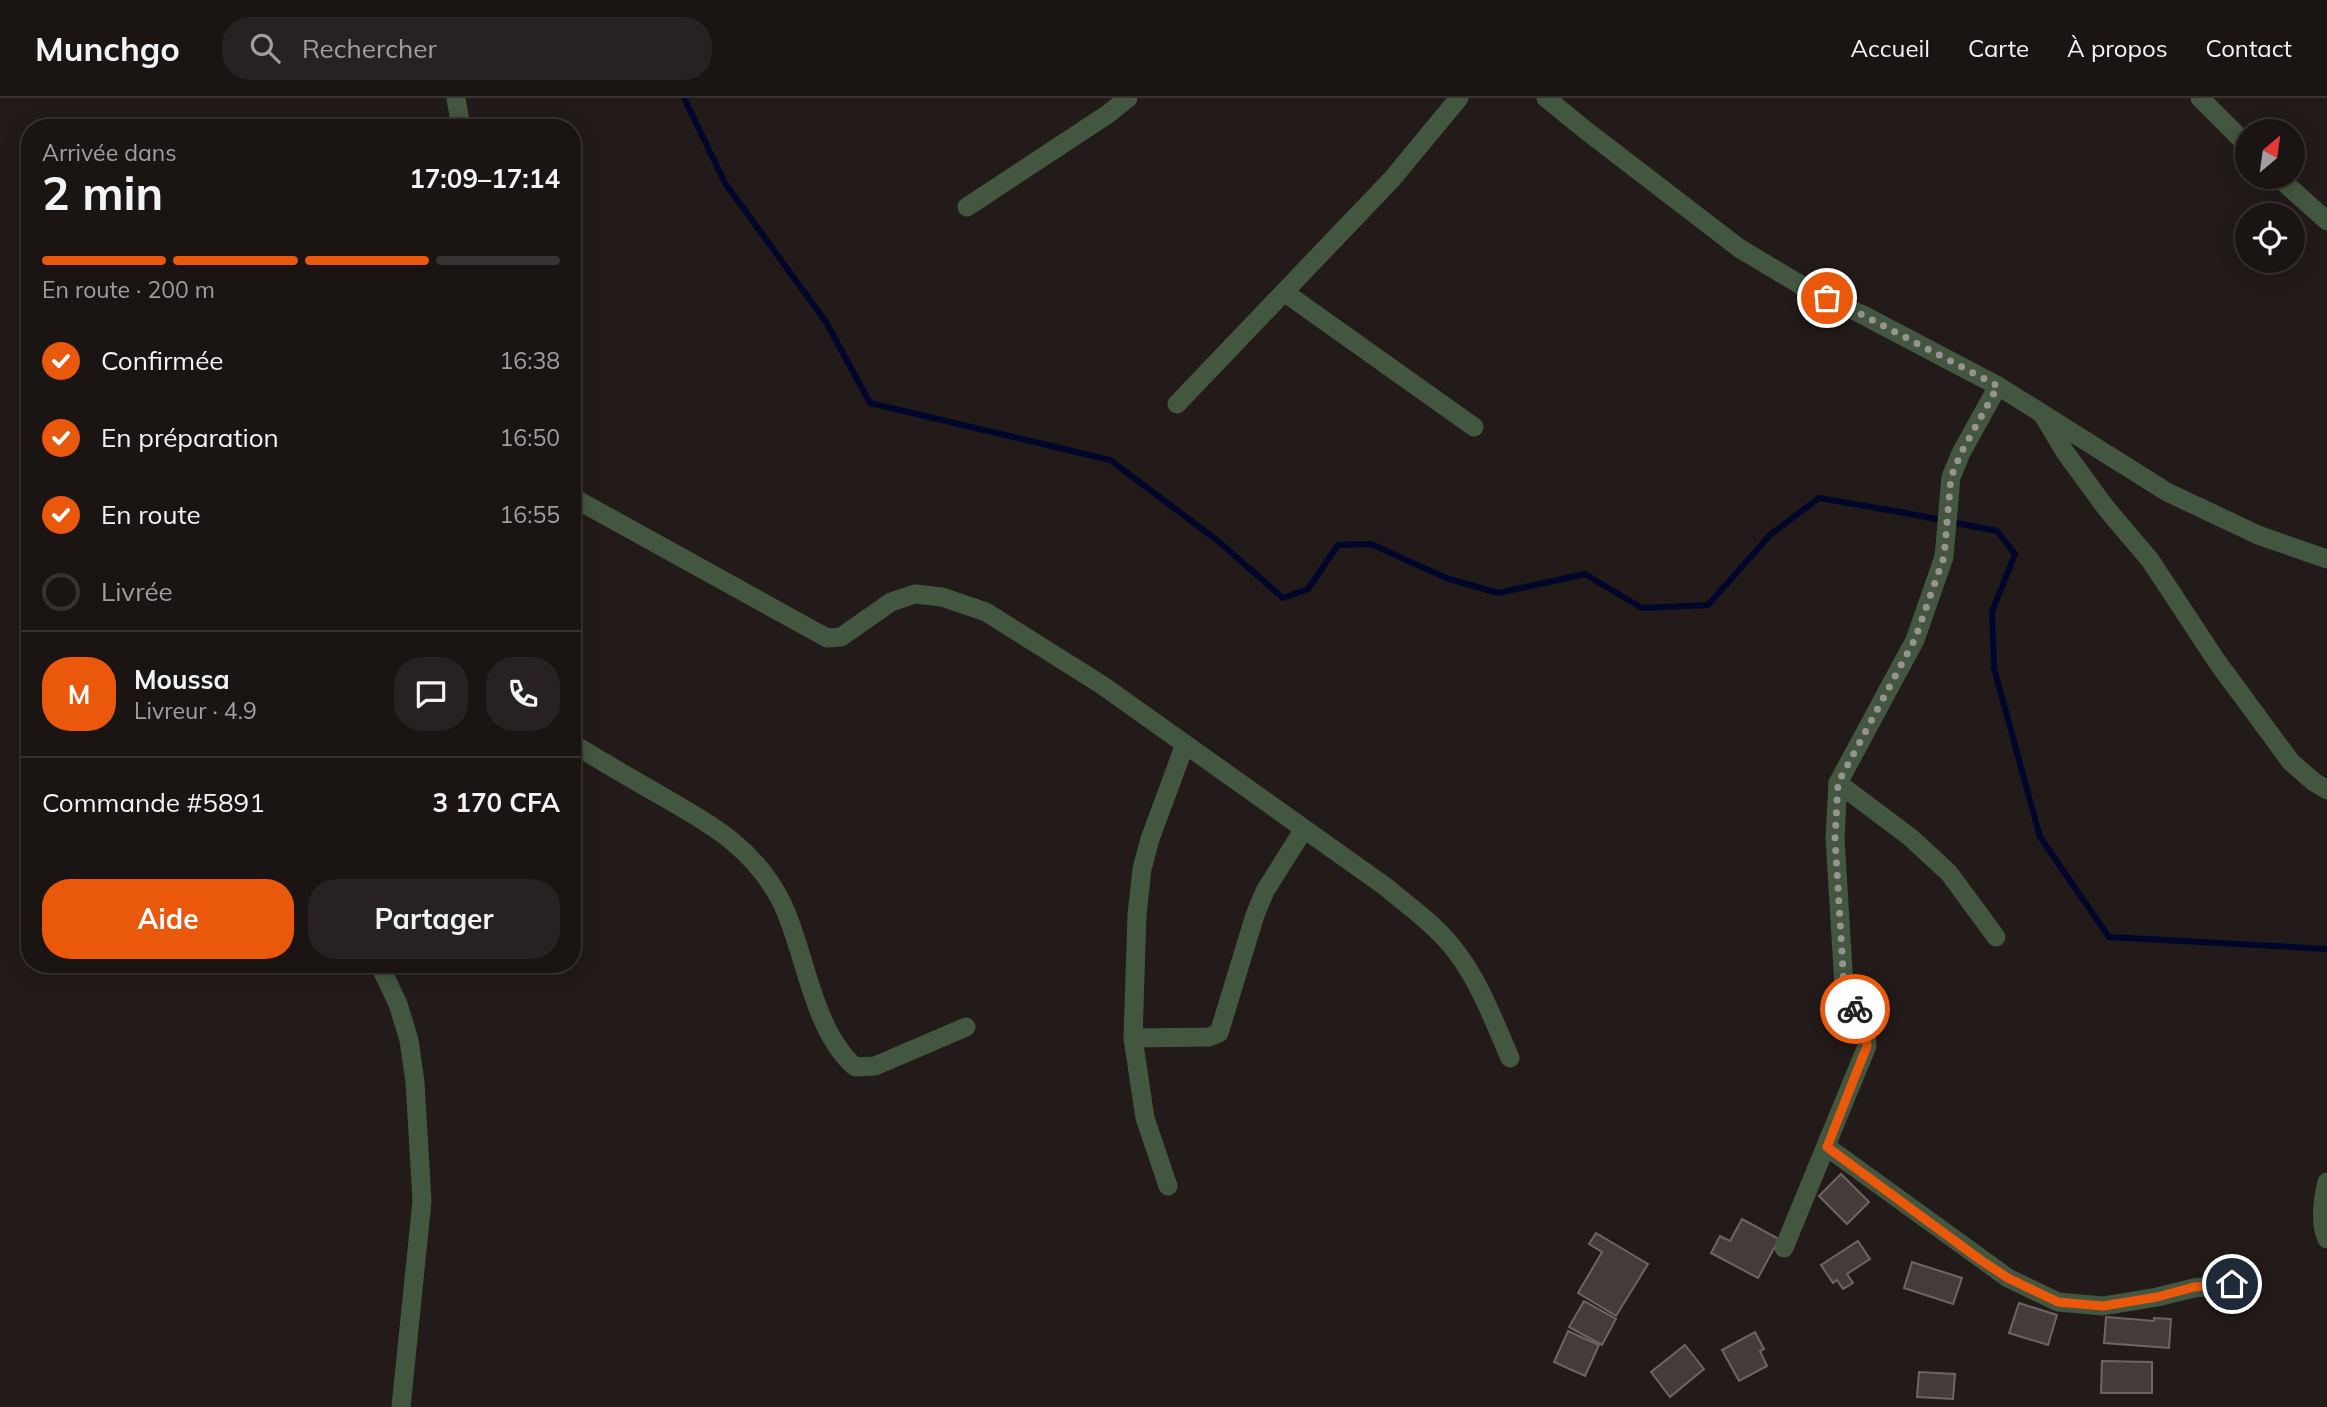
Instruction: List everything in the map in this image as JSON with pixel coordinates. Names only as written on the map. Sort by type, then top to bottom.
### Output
[{"type":"street","points":[[456,98],[460,119]]},
{"type":"street","points":[[967,207],[1128,98]]},
{"type":"street","points":[[1177,404],[1392,179],[1459,98]]},
{"type":"street","points":[[1546,98],[1739,248],[1809,290],[1863,315],[1998,386],[2167,492],[2258,535],[2327,559]]},
{"type":"street","points":[[2200,98],[2235,133]]},
{"type":"street","points":[[2291,189],[2327,221]]},
{"type":"street","points":[[1284,292],[1474,427]]},
{"type":"street","points":[[1784,1248],[1867,1046],[1866,1033],[1844,986],[1835,838],[1838,783],[1915,639],[1944,557],[1951,477],[1961,453],[1998,386]]},
{"type":"street","points":[[2041,411],[2065,452],[2106,508],[2150,560],[2218,663],[2291,762],[2327,790]]},
{"type":"street","points":[[581,502],[827,638],[841,637],[891,602],[915,594],[942,597],[986,612],[1102,685],[1386,887],[1450,943],[1479,986],[1510,1058]]},
{"type":"street","points":[[1168,1186],[1145,1118],[1133,1038],[1137,915],[1142,869],[1150,839],[1185,744]]},
{"type":"street","points":[[581,748],[725,834],[756,862],[782,903],[821,1014],[832,1037],[841,1055],[855,1067],[875,1066],[966,1027]]},
{"type":"street","points":[[1838,783],[1910,838],[1949,873],[1996,937]]},
{"type":"street","points":[[1133,1038],[1209,1037],[1219,1032],[1265,891],[1304,829]]},
{"type":"street","points":[[383,973],[398,1004],[409,1040],[415,1082],[422,1201],[401,1407]]},
{"type":"street","points":[[1827,1147],[2008,1278],[2058,1302],[2103,1306],[2157,1297],[2194,1287],[2232,1284]]},
{"type":"street","points":[[2327,1182],[2323,1217],[2327,1239]]},
{"type":"building","points":[[1841,1174],[1869,1202],[1847,1224],[1819,1196]]},
{"type":"building","points":[[1742,1219],[1779,1239],[1758,1278],[1711,1253],[1720,1236],[1730,1241]]},
{"type":"building","points":[[1596,1233],[1648,1264],[1616,1316],[1578,1293],[1602,1252],[1589,1244]]},
{"type":"building","points":[[1858,1241],[1870,1259],[1847,1274],[1853,1283],[1843,1289],[1837,1280],[1833,1283],[1821,1265]]},
{"type":"building","points":[[1912,1262],[1962,1278],[1953,1304],[1904,1288]]},
{"type":"building","points":[[1584,1301],[1616,1319],[1602,1345],[1569,1327]]},
{"type":"building","points":[[2019,1303],[2057,1315],[2048,1345],[2009,1333]]},
{"type":"building","points":[[2106,1317],[2154,1321],[2154,1318],[2171,1319],[2169,1348],[2104,1343]]},
{"type":"building","points":[[1568,1331],[1599,1345],[1585,1376],[1554,1362]]},
{"type":"building","points":[[1755,1332],[1764,1349],[1760,1351],[1767,1366],[1739,1381],[1722,1350]]},
{"type":"building","points":[[1685,1345],[1704,1369],[1670,1397],[1651,1372]]},
{"type":"building","points":[[2102,1361],[2152,1362],[2152,1393],[2101,1393]]},
{"type":"building","points":[[1919,1372],[1955,1374],[1953,1399],[1917,1397]]},
{"type":"waterway","points":[[684,98],[725,183],[826,322],[870,403],[1110,460],[1218,541],[1283,598],[1308,589],[1338,545],[1371,544],[1446,578],[1498,593],[1585,574],[1642,608],[1708,605],[1771,534],[1819,498],[1997,531],[2015,554],[1992,612],[1994,668],[2040,837],[2109,937],[2327,949]]},
{"type":"way so far","points":[[1827,298],[1998,386],[1961,453],[1951,477],[1944,557],[1915,639],[1838,783],[1835,838],[1844,986],[1855,1009]]},
{"type":"route","points":[[1855,1009],[1866,1033],[1867,1046],[1827,1147],[1982,1261],[2008,1278],[2058,1302],[2103,1306],[2157,1297],[2194,1287],[2232,1284]]}]
